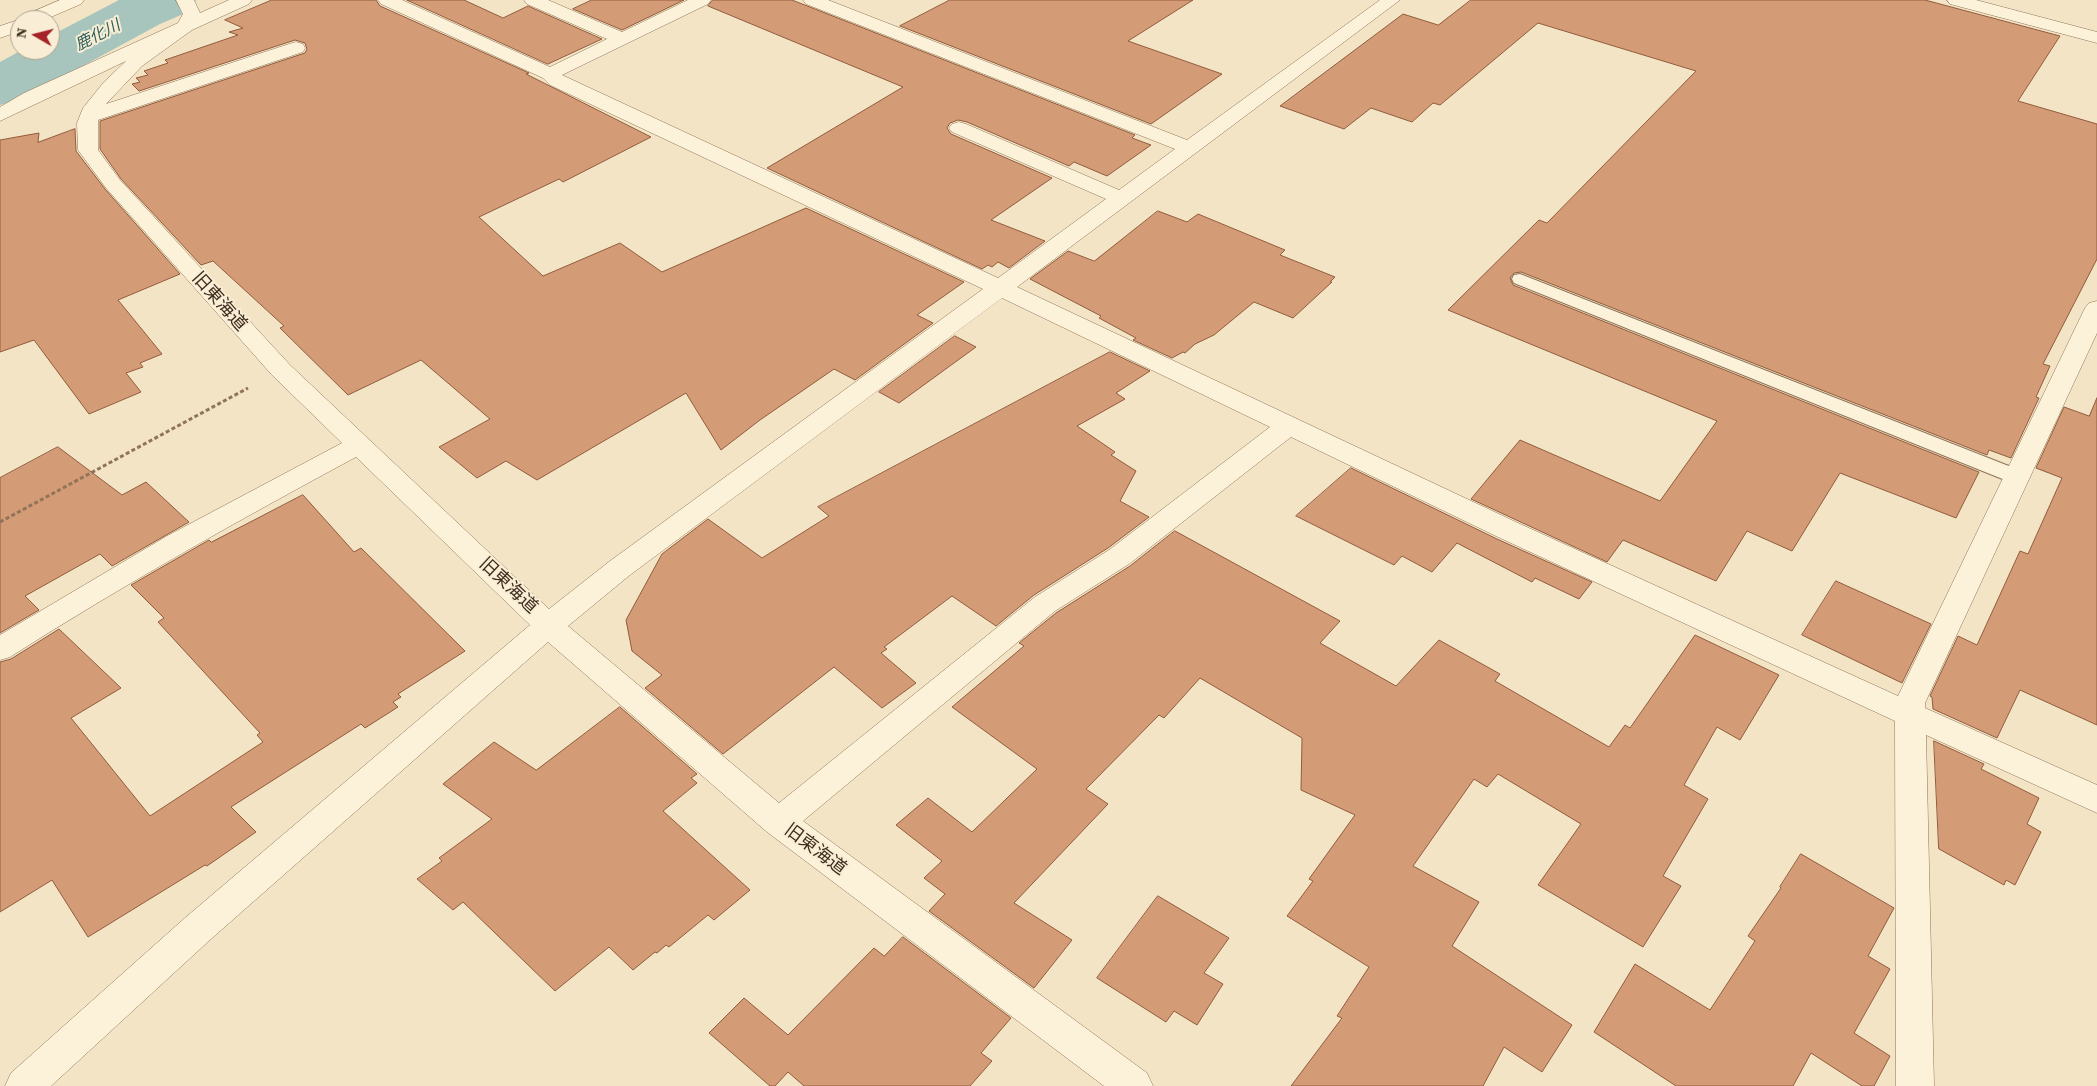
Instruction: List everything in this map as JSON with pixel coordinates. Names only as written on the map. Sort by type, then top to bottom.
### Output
[{"type":"street","points":[[52,10],[75,0]]},
{"type":"street","points":[[0,115],[187,14],[243,0]]},
{"type":"street","points":[[388,0],[550,74],[557,81],[1000,288],[1508,530],[2097,800]]},
{"type":"street","points":[[534,0],[623,39]]},
{"type":"street","points":[[550,74],[702,0]]},
{"type":"street","points":[[812,0],[1189,148]]},
{"type":"street","points":[[24,1086],[107,1008],[548,625],[620,568],[1391,0]]},
{"type":"street","points":[[1956,0],[2097,38]]},
{"type":"street","name":"旧東海道","points":[[187,14],[135,62],[111,86],[93,108],[87,123],[88,150],[112,184],[281,370],[548,625],[779,822],[1134,1086]]},
{"type":"street","points":[[90,116],[296,48]]},
{"type":"street","points":[[959,128],[1122,198]]},
{"type":"street","points":[[1915,1086],[1910,703],[2097,308]]},
{"type":"street","points":[[779,822],[1045,604],[1119,557],[1289,425]]},
{"type":"street","points":[[0,649],[75,602],[282,485],[358,445]]},
{"type":"lane","points":[[1520,280],[2017,477]]},
{"type":"path","points":[[0,522],[281,370]]},
{"type":"building","points":[[272,0],[376,0],[380,6],[529,73],[526,74],[651,137],[563,182],[559,179],[479,217],[543,276],[620,243],[662,272],[806,208],[964,282],[917,315],[933,323],[855,380],[834,369],[760,420],[721,450],[686,393],[537,480],[506,461],[477,478],[439,447],[490,419],[421,360],[348,395],[280,328],[284,326],[213,261],[201,265],[121,179],[100,149],[100,121],[305,53],[307,49],[305,43],[295,40],[139,91],[132,84],[140,82],[136,78],[148,75],[144,71],[168,63],[165,60],[238,35],[229,32],[243,28],[225,20]]},
{"type":"building","points":[[407,0],[464,0],[503,18],[528,6],[602,39],[548,64]]},
{"type":"building","points":[[592,0],[684,0],[622,30],[573,9]]},
{"type":"building","points":[[713,0],[792,0],[1135,135],[1132,138],[1151,145],[1107,176],[1074,162],[1069,166],[967,122],[958,120],[950,123],[947,128],[951,134],[1052,178],[991,220],[1045,241],[1009,268],[998,262],[992,267],[988,265],[982,269],[767,168],[903,87],[708,6]]},
{"type":"building","points":[[950,0],[1193,0],[1128,41],[1222,74],[1151,124],[900,26]]},
{"type":"building","points":[[1471,0],[1925,0],[2060,36],[2018,101],[2097,124],[2097,259],[2043,364],[2050,366],[2036,397],[2039,398],[2011,458],[1989,450],[1987,455],[1521,272],[1514,273],[1510,278],[1513,285],[1979,472],[1956,518],[1840,473],[1792,551],[1747,531],[1716,581],[1623,540],[1607,562],[1471,499],[1520,440],[1660,501],[1717,421],[1448,310],[1539,220],[1547,223],[1696,71],[1538,23],[1440,105],[1433,103],[1412,122],[1371,108],[1344,129],[1280,106],[1403,14],[1438,25]]},
{"type":"building","points":[[75,129],[76,151],[105,189],[180,274],[118,300],[162,354],[140,363],[143,367],[126,373],[141,392],[89,414],[34,340],[0,352],[0,140],[39,133],[38,142]]},
{"type":"building","points":[[1158,211],[1187,222],[1198,214],[1285,250],[1280,255],[1335,277],[1293,318],[1254,302],[1214,335],[1195,344],[1185,353],[1183,352],[1172,358],[1133,340],[1136,338],[1099,318],[1101,316],[1030,279],[1068,251],[1094,261]]},
{"type":"building","points":[[955,336],[976,347],[899,403],[879,392]]},
{"type":"building","points":[[1110,352],[1150,371],[1116,393],[1125,399],[1077,426],[1115,452],[1111,455],[1136,471],[1120,501],[1149,517],[1108,548],[1034,595],[996,626],[952,596],[884,647],[887,649],[881,653],[916,683],[882,708],[834,667],[723,754],[645,688],[662,675],[632,651],[626,620],[662,554],[708,519],[762,558],[829,516],[818,507]]},
{"type":"building","points":[[2097,398],[2097,725],[2020,690],[1997,738],[1933,709],[1932,697],[1930,696],[1958,636],[1977,645],[2020,551],[2028,554],[2062,478],[2036,468],[2064,407],[2089,416]]},
{"type":"building","points":[[58,447],[122,495],[146,482],[189,522],[112,566],[100,554],[25,596],[39,610],[0,633],[0,478]]},
{"type":"building","points":[[1351,468],[1497,539],[1592,582],[1579,599],[1535,578],[1532,582],[1457,543],[1432,572],[1402,556],[1394,565],[1296,516]]},
{"type":"building","points":[[303,495],[354,552],[361,548],[465,651],[398,694],[401,697],[393,702],[398,707],[365,728],[361,724],[231,807],[256,832],[207,866],[205,865],[88,937],[52,880],[0,912],[0,662],[11,659],[59,629],[121,688],[71,718],[150,816],[263,742],[257,735],[260,733],[158,622],[164,618],[131,585],[209,540],[211,542]]},
{"type":"building","points":[[1175,531],[1340,621],[1320,643],[1396,686],[1439,640],[1500,674],[1495,681],[1609,747],[1625,725],[1630,728],[1695,635],[1779,675],[1740,740],[1717,727],[1684,785],[1708,799],[1663,876],[1681,886],[1643,947],[1538,885],[1581,824],[1498,774],[1487,787],[1474,779],[1413,866],[1479,902],[1452,946],[1572,1025],[1542,1072],[1504,1047],[1483,1086],[1291,1086],[1342,1018],[1337,1016],[1369,967],[1287,916],[1313,881],[1309,879],[1355,815],[1301,790],[1302,738],[1200,678],[1164,718],[1159,715],[1086,789],[1108,804],[1014,903],[1072,940],[1034,988],[929,911],[945,894],[924,878],[942,861],[896,825],[928,798],[972,832],[1037,769],[952,707],[1024,646],[1019,643],[1056,613],[1130,566]]},
{"type":"building","points":[[1836,581],[1931,624],[1902,683],[1802,635]]},
{"type":"building","points":[[620,707],[697,774],[691,778],[697,783],[663,811],[750,890],[714,920],[708,915],[669,947],[666,945],[657,953],[655,952],[633,970],[609,947],[555,991],[463,902],[453,910],[417,879],[442,861],[439,858],[492,819],[443,784],[494,742],[536,770]]},
{"type":"building","points":[[1934,741],[1984,764],[1981,769],[2039,798],[2027,824],[2041,832],[2015,885],[2006,880],[2004,885],[1939,849]]},
{"type":"building","points":[[1801,854],[1894,908],[1868,956],[1890,969],[1854,1033],[1890,1056],[1874,1086],[1862,1086],[1811,1053],[1793,1086],[1676,1086],[1594,1032],[1635,964],[1710,1010],[1755,941],[1748,936],[1781,888]]},
{"type":"building","points":[[1158,896],[1229,938],[1204,973],[1223,984],[1197,1025],[1174,1011],[1166,1022],[1097,978]]},
{"type":"building","points":[[903,937],[1011,1018],[981,1053],[992,1061],[970,1086],[804,1086],[788,1072],[775,1086],[770,1086],[709,1033],[744,998],[788,1035],[874,948],[884,956]]},
{"type":"waterway","name":"鹿化川","points":[[0,86],[140,12],[168,0]]}]
